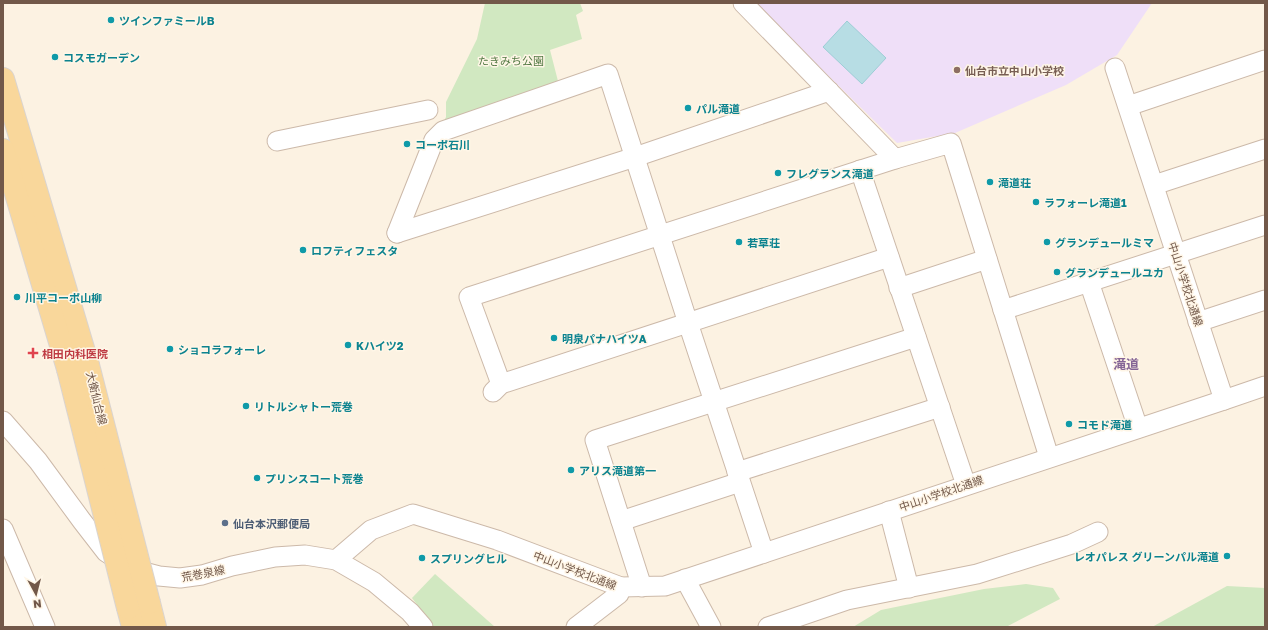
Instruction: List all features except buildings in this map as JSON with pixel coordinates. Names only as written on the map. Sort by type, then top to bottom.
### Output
[{"type":"main road","name":"大衡仙台線","points":[[3,79],[78,367],[137,613],[155,627]]},
{"type":"main road","name":"大衡仙台線","points":[[3,150],[78,367]]},
{"type":"street","points":[[743,3],[895,159]]},
{"type":"street","points":[[1128,106],[1265,60]]},
{"type":"street","name":"中山小学校北通線","points":[[336,560],[371,530],[413,514],[497,540],[621,587],[665,586],[1224,400],[1115,68]]},
{"type":"street","points":[[764,553],[688,323],[635,157],[608,74],[443,131],[434,140],[397,233],[635,157],[829,91]]},
{"type":"street","points":[[277,141],[428,110]]},
{"type":"street","points":[[889,257],[497,388],[469,297],[860,170],[951,143],[1049,457]]},
{"type":"street","points":[[1154,186],[1265,149]]},
{"type":"street","points":[[860,170],[966,485]]},
{"type":"street","points":[[1003,310],[1265,225]]},
{"type":"street","points":[[900,288],[987,258]]},
{"type":"street","points":[[1090,282],[1138,428]]},
{"type":"street","points":[[1198,322],[1265,300]]},
{"type":"street","points":[[642,587],[595,440],[916,337]]},
{"type":"street","points":[[1224,400],[1265,386]]},
{"type":"street","points":[[621,521],[739,477],[940,407]]},
{"type":"street","name":"荒巻泉線","points":[[3,422],[38,461],[106,552],[132,569],[159,576],[180,578],[202,575],[232,566],[275,557],[305,555],[336,560],[374,582],[410,612],[423,627]]},
{"type":"street","points":[[889,511],[909,588]]},
{"type":"street","points":[[3,529],[45,627]]},
{"type":"street","points":[[768,627],[847,600],[977,574],[1072,544],[1098,532]]},
{"type":"street","points":[[685,579],[711,627]]},
{"type":"street","points":[[576,627],[619,594],[621,587]]},
{"type":"shaded area","name":"仙台市立中山小学校","points":[[754,3],[1152,3],[1117,55],[1066,85],[955,133],[897,143]]},
{"type":"green space","name":"たきみち公園","points":[[485,3],[580,3],[583,11],[576,15],[582,39],[550,50],[559,85],[441,127],[446,117],[446,102],[477,39]]},
{"type":"green space","points":[[435,574],[495,627],[434,627],[412,598]]},
{"type":"green space","points":[[1026,584],[1053,588],[1060,599],[1006,627],[853,627],[881,610],[984,589]]},
{"type":"green space","points":[[1227,586],[1265,588],[1265,627],[1152,627]]},
{"type":"water","points":[[847,21],[886,58],[862,84],[823,47]]},
{"type":"place","name":"ツインファミールB","points":[[111,20]]},
{"type":"place","name":"コスモガーデン","points":[[55,57]]},
{"type":"place","name":"仙台市立中山小学校","points":[[957,70]]},
{"type":"place","name":"パル滝道","points":[[688,108]]},
{"type":"place","name":"コーポ石川","points":[[407,144]]},
{"type":"place","name":"フレグランス滝道","points":[[778,173]]},
{"type":"place","name":"滝道荘","points":[[990,182]]},
{"type":"place","name":"ラフォーレ滝道1","points":[[1036,202]]},
{"type":"place","name":"若草荘","points":[[739,242]]},
{"type":"place","name":"グランデュールミマ","points":[[1047,242]]},
{"type":"place","name":"ロフティフェスタ","points":[[303,250]]},
{"type":"place","name":"グランデュールユカ","points":[[1057,272]]},
{"type":"place","name":"川平コーポ山柳","points":[[17,297]]},
{"type":"place","name":"明泉パナハイツA","points":[[554,338]]},
{"type":"place","name":"Kハイツ2","points":[[348,345]]},
{"type":"place","name":"ショコラフォーレ","points":[[170,349]]},
{"type":"place","name":"相田内科医院","points":[[33,353]]},
{"type":"place","name":"リトルシャトー荒巻","points":[[246,406]]},
{"type":"place","name":"コモド滝道","points":[[1069,424]]},
{"type":"place","name":"アリス滝道第一","points":[[571,470]]},
{"type":"place","name":"プリンスコート荒巻","points":[[257,478]]},
{"type":"place","name":"仙台本沢郵便局","points":[[225,523]]},
{"type":"place","name":"レオパレス グリーンパル滝道","points":[[1227,556]]},
{"type":"place","name":"スプリングヒル","points":[[422,558]]},
{"type":"district","name":"滝道","points":[[1126,364]]}]
